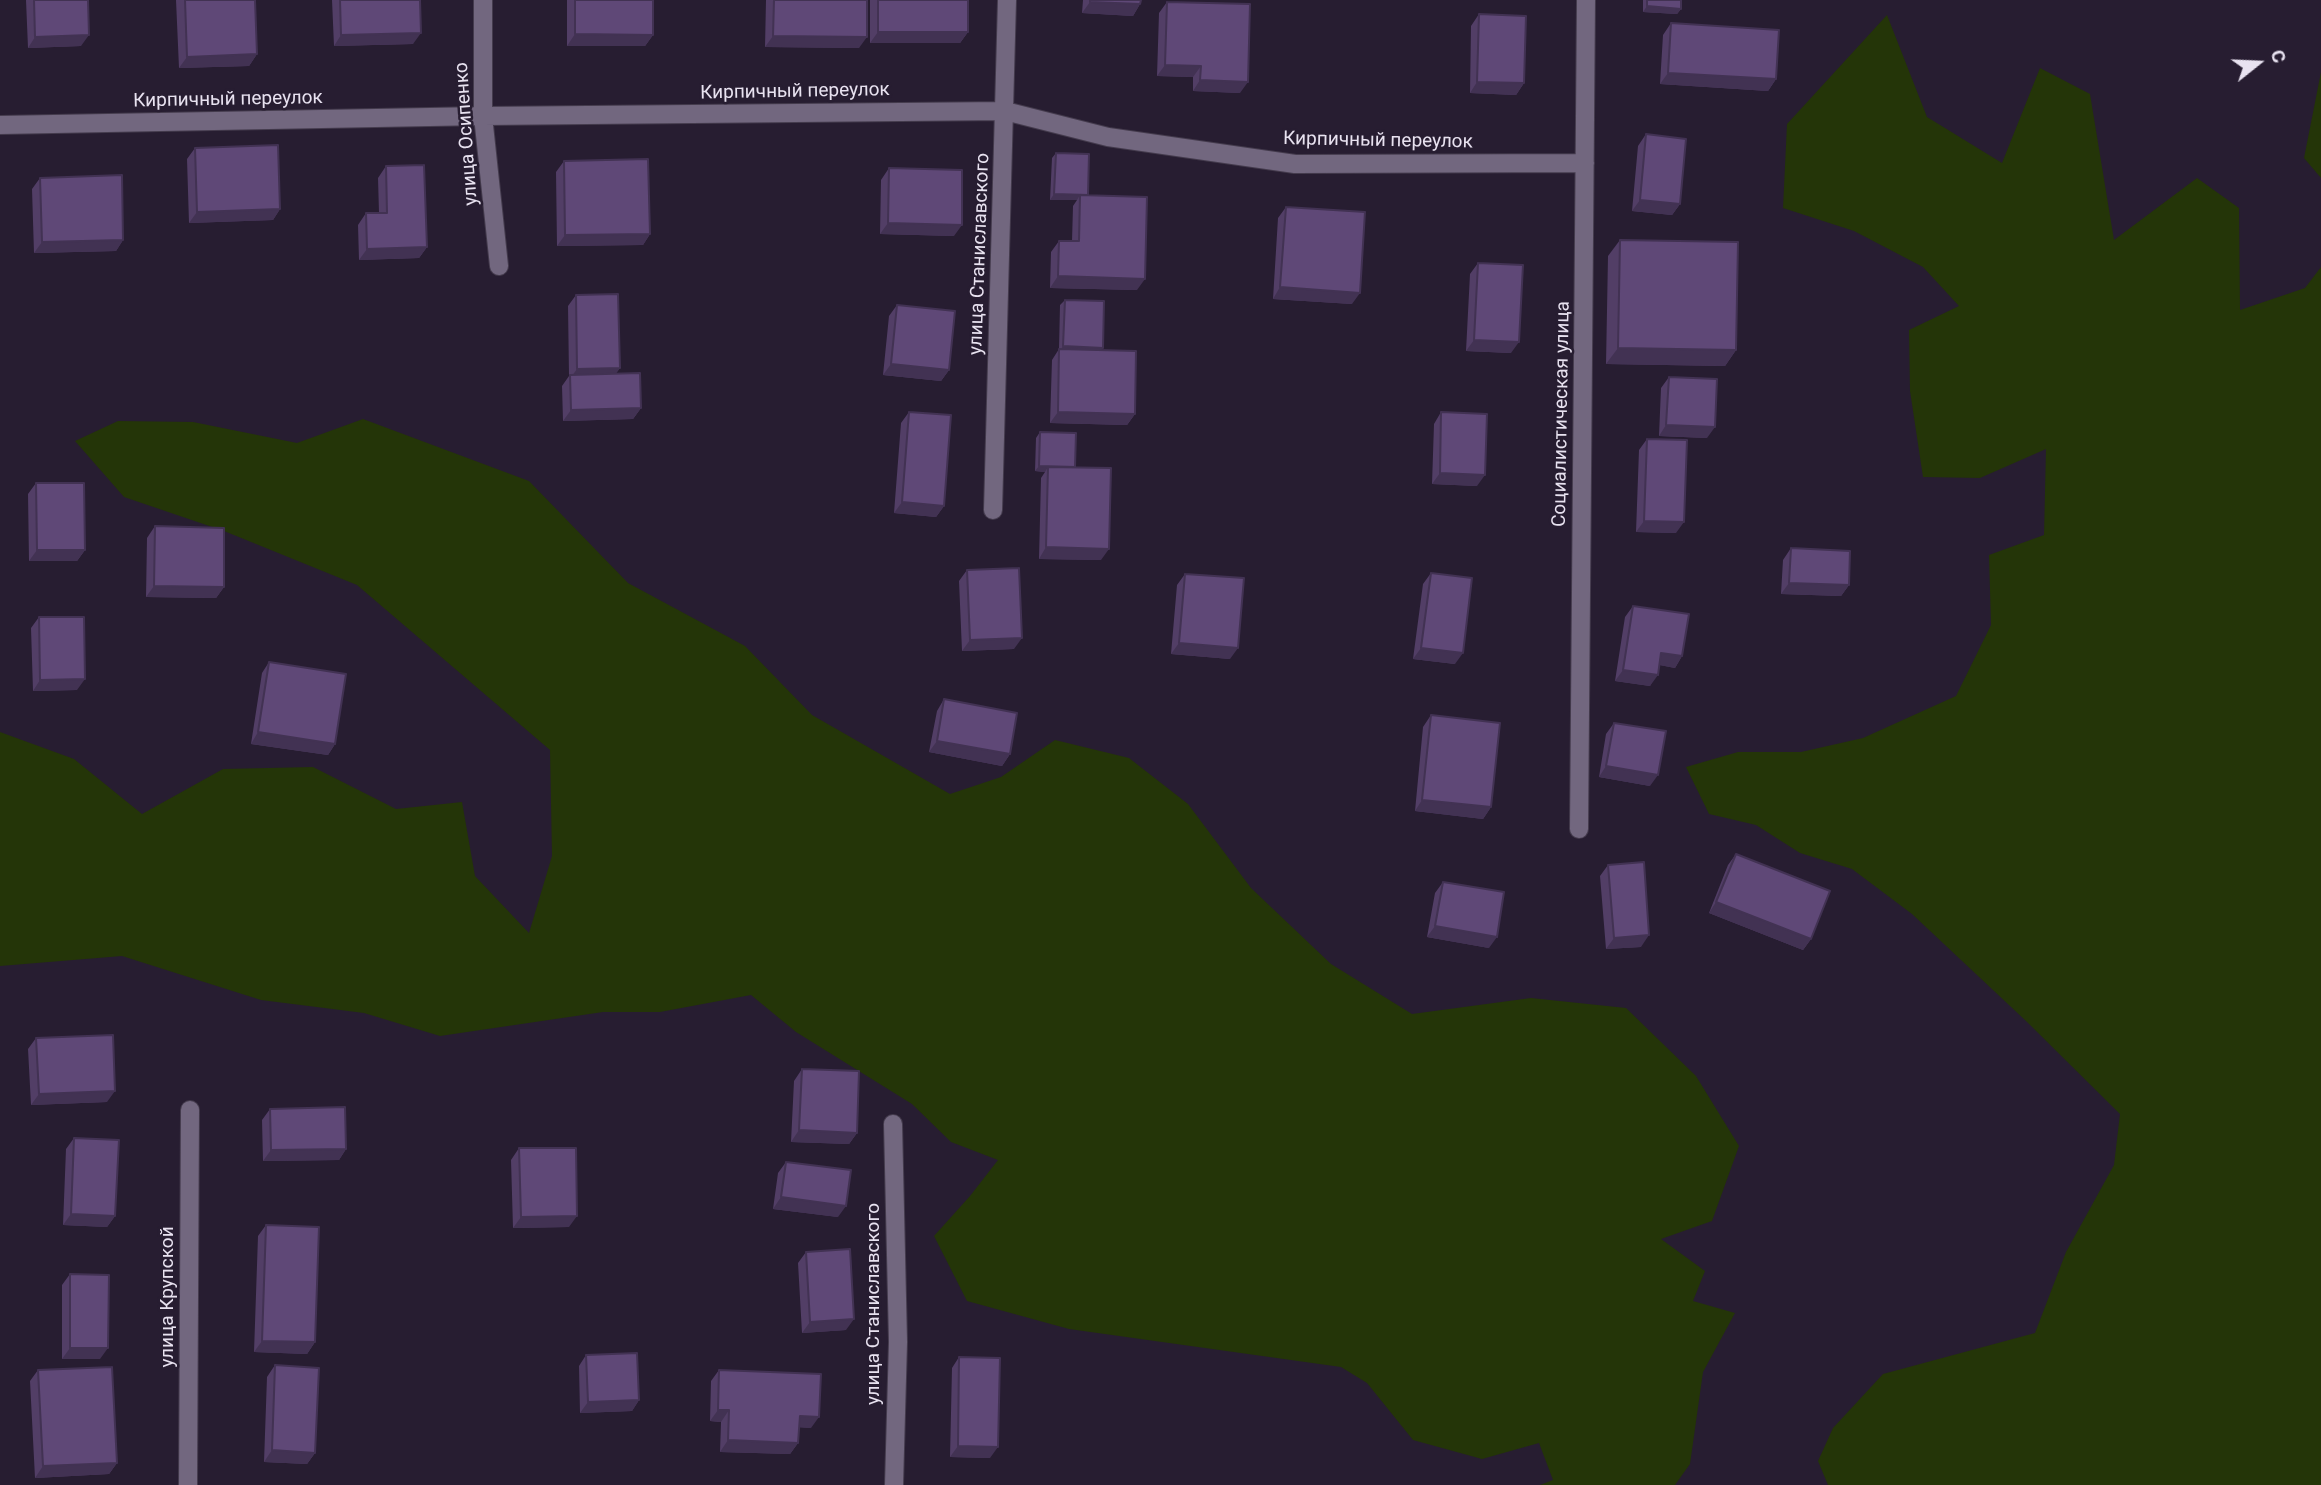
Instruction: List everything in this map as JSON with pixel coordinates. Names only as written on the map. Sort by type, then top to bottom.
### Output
[{"type":"street","name":"улица Осипенко","points":[[483,0],[483,116],[499,266]]},
{"type":"street","name":"улица Станиславского","points":[[993,510],[1007,0]]},
{"type":"street","name":"Социалистическая улица","points":[[1579,829],[1586,0]]},
{"type":"street","name":"Кирпичный переулок","points":[[0,125],[483,116],[1005,111],[1108,137],[1295,164],[1585,163]]},
{"type":"street","name":"улица Крупской","points":[[188,1485],[190,1110]]},
{"type":"street","name":"улица Станиславского","points":[[893,1124],[898,1342],[894,1485]]},
{"type":"green space","points":[[1887,15],[1927,117],[2002,163],[2040,68],[2090,94],[2114,240],[2197,178],[2239,208],[2240,310],[2305,288],[2321,267],[2321,1485],[1828,1485],[1818,1461],[1833,1428],[1883,1374],[2035,1333],[2066,1252],[2114,1165],[2120,1114],[1912,914],[1852,869],[1800,853],[1756,825],[1709,814],[1686,767],[1738,752],[1801,752],[1863,738],[1956,696],[1991,625],[1989,555],[2044,535],[2046,449],[1980,478],[1923,477],[1910,391],[1909,330],[1959,306],[1923,267],[1854,231],[1783,208],[1787,124]]},
{"type":"green space","points":[[2321,72],[2321,178],[2304,158]]},
{"type":"green space","points":[[363,419],[529,481],[628,583],[745,646],[812,715],[950,794],[1001,777],[1055,740],[1129,758],[1188,804],[1251,888],[1331,964],[1412,1014],[1531,998],[1626,1008],[1696,1076],[1739,1146],[1712,1221],[1661,1239],[1705,1271],[1693,1301],[1735,1313],[1703,1372],[1690,1464],[1675,1485],[1540,1485],[1553,1480],[1539,1443],[1482,1459],[1413,1440],[1367,1383],[1341,1367],[1069,1329],[967,1301],[934,1236],[998,1160],[951,1142],[912,1104],[796,1032],[751,995],[660,1012],[603,1012],[440,1036],[364,1013],[261,1000],[122,956],[0,966],[0,732],[74,759],[142,814],[223,769],[313,767],[396,809],[462,802],[475,876],[529,933],[552,856],[550,750],[357,585],[224,531],[124,497],[75,441],[118,421],[193,422],[297,443]]},
{"type":"building","points":[[34,0],[88,0],[89,35],[35,37]]},
{"type":"building","points":[[185,0],[255,0],[257,54],[187,57]]},
{"type":"building","points":[[340,0],[420,0],[421,33],[341,35]]},
{"type":"building","points":[[575,0],[653,0],[653,35],[575,34]]},
{"type":"building","points":[[774,0],[867,0],[867,37],[773,36]]},
{"type":"building","points":[[878,0],[968,0],[968,32],[878,32]]},
{"type":"building","points":[[1090,0],[1141,0],[1140,4]]},
{"type":"building","points":[[1647,0],[1681,0],[1681,9],[1647,6]]},
{"type":"building","points":[[1167,2],[1250,4],[1248,82],[1200,80],[1201,66],[1165,65]]},
{"type":"building","points":[[1479,14],[1526,16],[1524,83],[1477,82]]},
{"type":"building","points":[[1671,23],[1779,30],[1776,79],[1668,73]]},
{"type":"building","points":[[1646,134],[1686,139],[1680,204],[1640,200]]},
{"type":"building","points":[[278,145],[280,209],[197,212],[195,148]]},
{"type":"building","points":[[1056,153],[1089,154],[1088,195],[1054,194]]},
{"type":"building","points":[[648,159],[650,234],[565,235],[564,161]]},
{"type":"building","points":[[424,165],[427,247],[367,249],[366,213],[387,213],[386,166]]},
{"type":"building","points":[[889,168],[962,170],[962,225],[888,223]]},
{"type":"building","points":[[122,175],[123,240],[42,242],[40,178]]},
{"type":"building","points":[[1080,195],[1147,197],[1145,279],[1058,276],[1059,241],[1079,241]]},
{"type":"building","points":[[1286,207],[1365,212],[1360,293],[1280,287]]},
{"type":"building","points":[[1620,240],[1738,242],[1736,350],[1618,348]]},
{"type":"building","points":[[1478,263],[1523,265],[1519,342],[1474,340]]},
{"type":"building","points":[[618,294],[620,368],[577,369],[576,295]]},
{"type":"building","points":[[1065,300],[1104,301],[1103,348],[1063,346]]},
{"type":"building","points":[[897,305],[955,311],[949,370],[891,364]]},
{"type":"building","points":[[1059,349],[1136,351],[1135,414],[1058,412]]},
{"type":"building","points":[[640,373],[641,408],[571,410],[570,375]]},
{"type":"building","points":[[1669,377],[1717,379],[1715,427],[1666,425]]},
{"type":"building","points":[[909,412],[951,415],[944,506],[902,502]]},
{"type":"building","points":[[1441,412],[1487,414],[1485,475],[1440,473]]},
{"type":"building","points":[[1040,432],[1076,433],[1075,467],[1039,466]]},
{"type":"building","points":[[1647,439],[1687,440],[1684,522],[1644,521]]},
{"type":"building","points":[[1048,467],[1111,468],[1109,549],[1046,547]]},
{"type":"building","points":[[36,483],[84,483],[85,550],[37,550]]},
{"type":"building","points":[[155,526],[224,528],[224,587],[154,586]]},
{"type":"building","points":[[1791,548],[1850,551],[1849,585],[1789,583]]},
{"type":"building","points":[[1019,568],[1022,638],[970,640],[967,570]]},
{"type":"building","points":[[1431,573],[1472,578],[1463,653],[1421,648]]},
{"type":"building","points":[[1185,574],[1244,578],[1238,648],[1179,643]]},
{"type":"building","points":[[1633,606],[1689,614],[1682,656],[1661,653],[1658,675],[1623,670]]},
{"type":"building","points":[[39,617],[84,617],[85,679],[40,680]]},
{"type":"building","points":[[269,662],[346,674],[335,744],[258,732]]},
{"type":"building","points":[[944,699],[1017,713],[1010,754],[937,741]]},
{"type":"building","points":[[1431,715],[1500,723],[1491,807],[1422,800]]},
{"type":"building","points":[[1614,723],[1666,731],[1658,775],[1606,766]]},
{"type":"building","points":[[1736,854],[1830,891],[1811,939],[1716,902]]},
{"type":"building","points":[[1644,862],[1649,935],[1614,938],[1608,865]]},
{"type":"building","points":[[1443,882],[1504,892],[1497,937],[1435,926]]},
{"type":"building","points":[[113,1035],[115,1091],[39,1094],[36,1038]]},
{"type":"building","points":[[802,1069],[859,1071],[857,1133],[799,1130]]},
{"type":"building","points":[[345,1107],[346,1149],[271,1150],[270,1109]]},
{"type":"building","points":[[74,1138],[119,1140],[115,1216],[71,1214]]},
{"type":"building","points":[[519,1148],[576,1148],[577,1216],[521,1217]]},
{"type":"building","points":[[786,1162],[851,1170],[846,1206],[781,1197]]},
{"type":"building","points":[[266,1225],[319,1227],[315,1342],[262,1341]]},
{"type":"building","points":[[850,1249],[854,1319],[810,1322],[806,1252]]},
{"type":"building","points":[[70,1274],[109,1275],[108,1348],[70,1348]]},
{"type":"building","points":[[637,1353],[639,1400],[588,1402],[586,1355]]},
{"type":"building","points":[[959,1357],[1000,1358],[998,1447],[958,1446]]},
{"type":"building","points":[[275,1365],[319,1368],[315,1453],[272,1450]]},
{"type":"building","points":[[112,1367],[117,1463],[43,1466],[38,1370]]},
{"type":"building","points":[[719,1370],[821,1374],[819,1417],[800,1416],[798,1443],[728,1440],[729,1410],[718,1410]]}]
